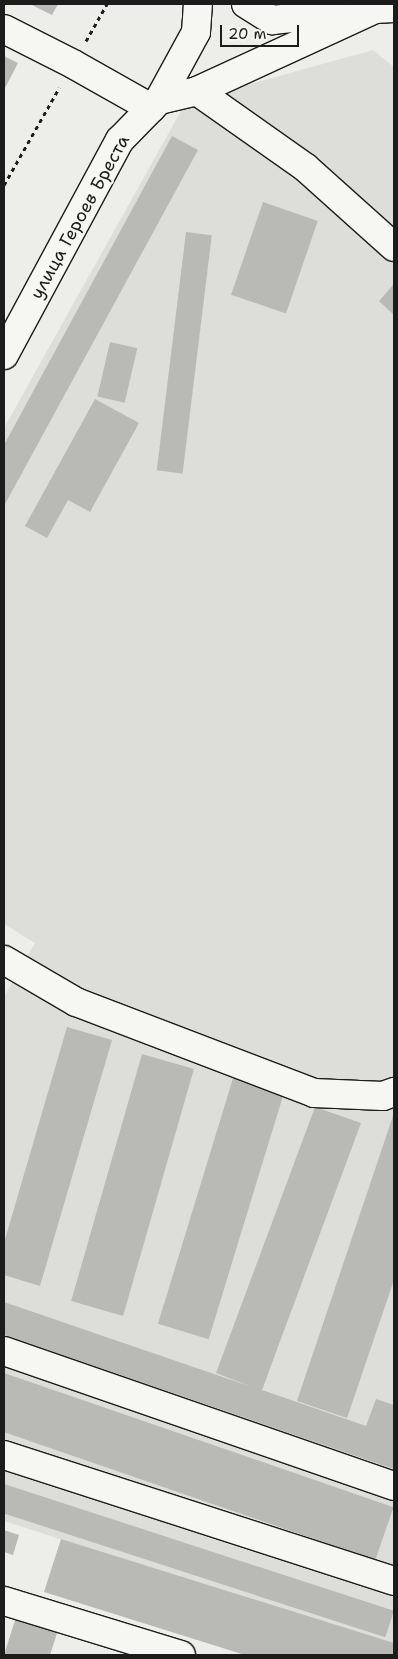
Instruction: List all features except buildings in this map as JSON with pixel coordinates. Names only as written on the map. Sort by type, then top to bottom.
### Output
[{"type":"street","name":"улица Героев Бреста","points":[[4,355],[120,140],[155,104],[196,32],[198,4]]},
{"type":"street","points":[[246,4],[272,20],[388,14]]},
{"type":"street","points":[[4,29],[155,104],[197,91],[388,14]]},
{"type":"street","points":[[197,91],[306,168],[394,246]]},
{"type":"street","points":[[4,960],[76,1002],[314,1093],[384,1096],[394,1092]]},
{"type":"street","points":[[4,1351],[394,1486]]},
{"type":"street","points":[[4,1455],[394,1580]]},
{"type":"street","points":[[4,1601],[181,1655]]},
{"type":"path","points":[[4,185],[107,4]]},
{"type":"shaded area","points":[[373,50],[394,67],[394,1646],[4,1521],[4,997],[35,943],[4,924],[4,428],[186,102]]}]
